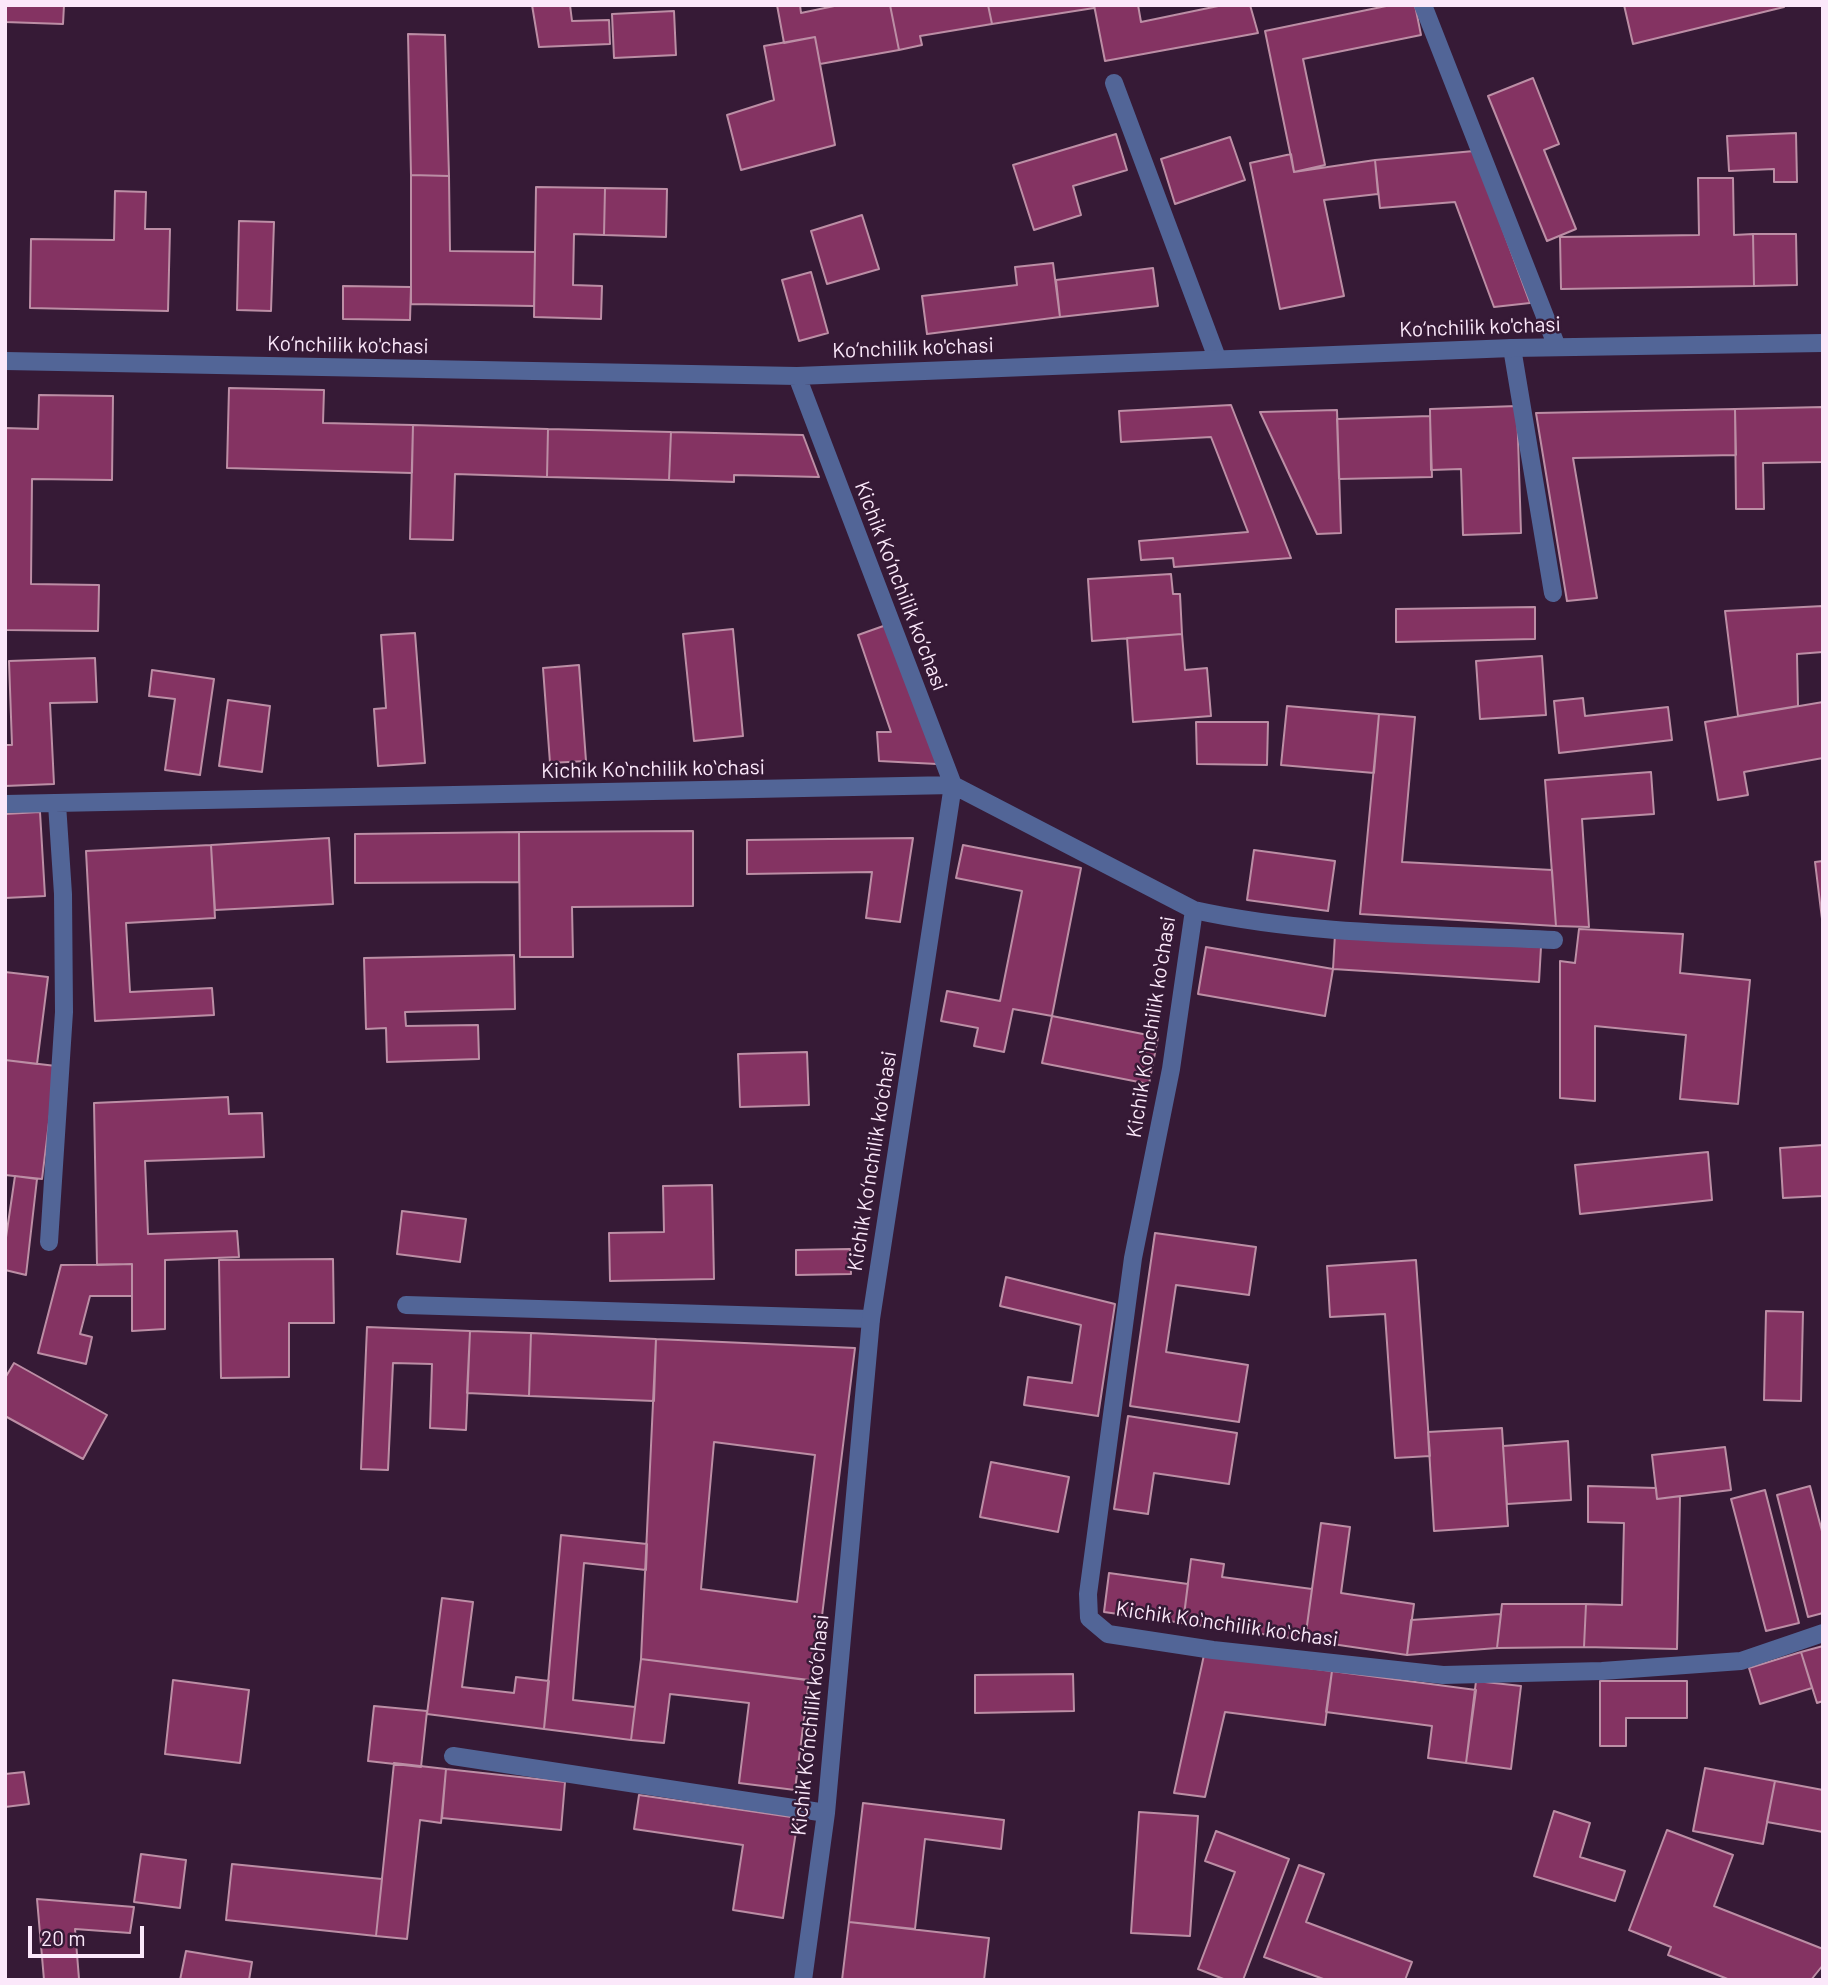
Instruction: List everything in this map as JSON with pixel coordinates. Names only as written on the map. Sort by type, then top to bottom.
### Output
[{"type":"street","points":[[1423,5],[1557,347]]},
{"type":"street","points":[[1114,82],[1217,358]]},
{"type":"street","name":"Ko‘nchilik ko'chasi","points":[[5,361],[797,376],[1512,348],[1823,343]]},
{"type":"street","points":[[1512,348],[1553,593]]},
{"type":"street","name":"Kichik Ko‘nchilik ko‘chasi","points":[[797,376],[953,785],[871,1319],[826,1813],[803,1980]]},
{"type":"street","name":"Kichik Koʻnchilik koʻchasi","points":[[5,804],[953,785],[1194,910],[1171,1069],[1133,1258],[1088,1594],[1089,1618],[1108,1634],[1213,1650],[1443,1675],[1602,1671],[1741,1661],[1823,1633]]},
{"type":"street","points":[[49,1242],[64,1012],[63,894],[57,804]]},
{"type":"street","points":[[1194,910],[1237,920],[1334,929],[1554,940]]},
{"type":"street","points":[[406,1306],[871,1319]]},
{"type":"street","points":[[453,1756],[826,1813]]},
{"type":"building","points":[[5,5],[64,5],[63,24],[5,22]]},
{"type":"building","points":[[532,5],[570,5],[572,21],[609,20],[610,44],[539,47]]},
{"type":"building","points":[[777,5],[800,5],[801,13],[839,5],[890,5],[899,50],[820,64],[815,37],[784,43]]},
{"type":"building","points":[[890,5],[988,5],[992,24],[920,36],[922,45],[899,50]]},
{"type":"building","points":[[988,5],[1094,5],[1094,8],[992,24]]},
{"type":"building","points":[[1094,5],[1138,5],[1141,22],[1223,5],[1250,5],[1258,33],[1105,61]]},
{"type":"building","points":[[1391,5],[1415,5],[1421,35],[1303,59],[1325,165],[1294,172],[1265,31]]},
{"type":"building","points":[[1624,5],[1784,5],[1784,7],[1633,44]]},
{"type":"building","points":[[674,11],[676,55],[614,58],[612,14]]},
{"type":"building","points":[[408,34],[445,35],[449,176],[411,175]]},
{"type":"building","points":[[815,37],[835,145],[741,170],[727,115],[774,100],[764,46]]},
{"type":"building","points":[[1533,78],[1559,144],[1544,150],[1576,229],[1547,241],[1488,96]]},
{"type":"building","points":[[1796,133],[1797,182],[1774,182],[1774,169],[1729,171],[1727,136]]},
{"type":"building","points":[[1116,134],[1127,170],[1073,186],[1081,215],[1034,230],[1013,165]]},
{"type":"building","points":[[1230,137],[1245,180],[1175,204],[1161,159]]},
{"type":"building","points":[[1474,151],[1530,303],[1494,307],[1455,202],[1380,208],[1375,160]]},
{"type":"building","points":[[1291,154],[1294,172],[1375,160],[1378,194],[1324,200],[1344,296],[1280,309],[1250,163]]},
{"type":"building","points":[[411,175],[449,176],[450,251],[535,252],[534,306],[411,304]]},
{"type":"building","points":[[1698,178],[1733,178],[1734,235],[1753,234],[1754,286],[1561,289],[1560,237],[1699,235]]},
{"type":"building","points":[[536,187],[605,188],[604,235],[574,234],[573,285],[602,286],[601,319],[534,317]]},
{"type":"building","points":[[605,188],[667,189],[666,237],[604,235]]},
{"type":"building","points":[[115,191],[146,192],[145,229],[170,229],[168,311],[30,308],[31,239],[114,240]]},
{"type":"building","points":[[862,215],[879,269],[827,284],[811,231]]},
{"type":"building","points":[[239,221],[274,222],[271,311],[237,310]]},
{"type":"building","points":[[1753,234],[1796,234],[1797,285],[1754,286]]},
{"type":"building","points":[[1053,263],[1060,317],[927,334],[922,296],[1017,285],[1015,267]]},
{"type":"building","points":[[1153,268],[1158,306],[1060,317],[1056,280]]},
{"type":"building","points":[[811,272],[828,333],[799,341],[782,280]]},
{"type":"building","points":[[343,286],[411,287],[410,320],[343,319]]},
{"type":"building","points":[[229,388],[324,390],[323,423],[413,425],[412,473],[227,468]]},
{"type":"building","points":[[39,395],[113,396],[112,480],[32,479],[31,584],[99,585],[98,631],[6,630],[5,428],[38,429]]},
{"type":"building","points":[[1231,405],[1291,558],[1174,567],[1173,558],[1141,560],[1139,541],[1248,532],[1211,437],[1121,442],[1119,411]]},
{"type":"building","points":[[1517,406],[1521,533],[1463,535],[1461,469],[1431,470],[1430,409]]},
{"type":"building","points":[[1823,407],[1823,462],[1763,463],[1764,509],[1736,509],[1735,409]]},
{"type":"building","points":[[1735,409],[1736,455],[1573,458],[1597,598],[1567,601],[1536,413]]},
{"type":"building","points":[[1337,410],[1341,533],[1317,534],[1260,412]]},
{"type":"building","points":[[1430,416],[1432,477],[1339,479],[1337,419]]},
{"type":"building","points":[[413,425],[548,429],[547,477],[455,474],[453,540],[410,539]]},
{"type":"building","points":[[548,429],[671,432],[669,480],[547,477]]},
{"type":"building","points":[[671,432],[803,435],[819,477],[734,475],[734,482],[669,480]]},
{"type":"building","points":[[1171,574],[1173,594],[1180,594],[1182,634],[1092,641],[1088,579]]},
{"type":"building","points":[[1823,606],[1823,652],[1797,654],[1798,706],[1738,716],[1725,611]]},
{"type":"building","points":[[1535,607],[1535,639],[1396,642],[1396,609]]},
{"type":"building","points":[[889,624],[937,764],[879,761],[877,732],[891,732],[858,635]]},
{"type":"building","points":[[733,629],[743,736],[694,741],[683,634]]},
{"type":"building","points":[[415,633],[425,763],[378,766],[374,709],[386,708],[381,635]]},
{"type":"building","points":[[1182,634],[1185,670],[1207,668],[1211,716],[1133,722],[1127,638]]},
{"type":"building","points":[[1542,656],[1546,715],[1480,719],[1476,661]]},
{"type":"building","points":[[95,658],[97,702],[50,703],[54,784],[5,786],[5,745],[12,745],[9,661]]},
{"type":"building","points":[[579,665],[586,761],[550,763],[543,668]]},
{"type":"building","points":[[152,670],[214,679],[200,775],[165,770],[175,699],[149,696]]},
{"type":"building","points":[[1583,698],[1585,716],[1668,707],[1672,740],[1559,753],[1554,701]]},
{"type":"building","points":[[228,700],[270,706],[262,772],[219,766]]},
{"type":"building","points":[[1823,702],[1823,758],[1744,772],[1748,795],[1718,800],[1705,722]]},
{"type":"building","points":[[1287,706],[1379,714],[1374,773],[1281,765]]},
{"type":"building","points":[[1379,714],[1415,717],[1402,862],[1552,870],[1556,926],[1360,914]]},
{"type":"building","points":[[1196,722],[1268,722],[1267,765],[1197,764]]},
{"type":"building","points":[[1651,772],[1654,814],[1582,819],[1589,927],[1556,926],[1545,780]]},
{"type":"building","points":[[40,812],[45,896],[5,898],[5,814]]},
{"type":"building","points":[[693,831],[693,906],[572,907],[573,957],[520,957],[519,832]]},
{"type":"building","points":[[519,832],[519,882],[355,883],[355,834]]},
{"type":"building","points":[[329,838],[333,904],[215,910],[211,845]]},
{"type":"building","points":[[913,838],[900,922],[866,918],[872,872],[747,874],[747,840]]},
{"type":"building","points":[[211,845],[215,918],[126,923],[130,992],[212,988],[214,1015],[95,1021],[86,851]]},
{"type":"building","points":[[963,845],[1081,868],[1052,1016],[1013,1009],[1004,1052],[974,1046],[978,1028],[941,1021],[947,991],[1000,1001],[1022,891],[956,878]]},
{"type":"building","points":[[1254,850],[1335,861],[1328,911],[1247,900]]},
{"type":"building","points":[[1823,861],[1823,919],[1822,919],[1815,862]]},
{"type":"building","points":[[1579,929],[1683,934],[1680,973],[1750,980],[1738,1104],[1680,1099],[1686,1035],[1595,1026],[1595,1101],[1560,1098],[1560,961],[1575,963]]},
{"type":"building","points":[[1335,934],[1541,947],[1539,982],[1333,969]]},
{"type":"building","points":[[1206,947],[1333,969],[1325,1016],[1198,994]]},
{"type":"building","points":[[514,955],[515,1009],[405,1012],[406,1026],[478,1025],[479,1059],[387,1062],[386,1028],[366,1029],[364,958]]},
{"type":"building","points":[[5,972],[48,977],[37,1064],[5,1060]]},
{"type":"building","points":[[1052,1016],[1158,1037],[1149,1084],[1042,1063]]},
{"type":"building","points":[[807,1052],[809,1105],[740,1107],[738,1054]]},
{"type":"building","points":[[5,1060],[56,1066],[42,1179],[5,1175]]},
{"type":"building","points":[[228,1097],[229,1114],[262,1113],[264,1157],[145,1161],[148,1234],[237,1231],[239,1257],[165,1260],[165,1329],[132,1331],[132,1264],[97,1265],[94,1103]]},
{"type":"building","points":[[1823,1145],[1823,1196],[1783,1198],[1780,1148]]},
{"type":"building","points":[[1708,1152],[1712,1200],[1580,1214],[1575,1165]]},
{"type":"building","points":[[15,1176],[37,1179],[26,1275],[5,1270],[5,1244]]},
{"type":"building","points":[[712,1185],[714,1279],[610,1281],[609,1233],[664,1232],[663,1186]]},
{"type":"building","points":[[402,1211],[466,1219],[460,1262],[397,1254]]},
{"type":"building","points":[[1155,1233],[1256,1247],[1249,1295],[1176,1285],[1166,1352],[1248,1365],[1239,1422],[1130,1406]]},
{"type":"building","points":[[850,1249],[851,1274],[796,1275],[796,1250]]},
{"type":"building","points":[[333,1259],[334,1323],[289,1323],[289,1377],[221,1378],[219,1260]]},
{"type":"building","points":[[1416,1260],[1430,1456],[1395,1458],[1385,1314],[1330,1317],[1327,1266]]},
{"type":"building","points":[[132,1264],[132,1296],[90,1296],[80,1334],[92,1337],[86,1364],[38,1353],[61,1265]]},
{"type":"building","points":[[1006,1277],[1115,1304],[1098,1416],[1024,1405],[1028,1377],[1072,1383],[1081,1325],[1000,1306]]},
{"type":"building","points":[[1766,1311],[1803,1312],[1801,1401],[1764,1400]]},
{"type":"building","points":[[367,1327],[470,1331],[466,1430],[430,1428],[432,1364],[393,1363],[388,1470],[361,1469]]},
{"type":"building","points":[[470,1331],[531,1333],[529,1396],[467,1393]]},
{"type":"building","points":[[531,1333],[656,1339],[654,1401],[529,1396]]},
{"type":"building","points":[[656,1339],[855,1348],[814,1681],[641,1659]],"holes":[[[714,1442],[815,1455],[797,1602],[701,1589]]]},
{"type":"building","points":[[14,1363],[107,1415],[83,1459],[5,1416],[5,1378]]},
{"type":"building","points":[[1128,1416],[1237,1433],[1229,1484],[1154,1473],[1148,1514],[1114,1509]]},
{"type":"building","points":[[1502,1428],[1508,1526],[1434,1531],[1428,1432]]},
{"type":"building","points":[[1568,1441],[1571,1500],[1507,1504],[1503,1446]]},
{"type":"building","points":[[1725,1447],[1731,1490],[1657,1499],[1652,1455]]},
{"type":"building","points":[[991,1462],[1069,1477],[1058,1532],[980,1517]]},
{"type":"building","points":[[1588,1486],[1656,1488],[1657,1499],[1680,1496],[1677,1649],[1584,1647],[1586,1604],[1622,1605],[1624,1523],[1588,1522]]},
{"type":"building","points":[[1810,1486],[1823,1535],[1823,1613],[1808,1617],[1777,1495]]},
{"type":"building","points":[[1765,1490],[1799,1623],[1766,1631],[1731,1499]]},
{"type":"building","points":[[1321,1523],[1350,1527],[1341,1593],[1414,1604],[1407,1655],[1305,1640]]},
{"type":"building","points":[[561,1535],[647,1544],[646,1570],[584,1563],[573,1700],[635,1707],[631,1740],[544,1729]]},
{"type":"building","points":[[1191,1559],[1224,1564],[1222,1577],[1312,1589],[1305,1640],[1183,1623]]},
{"type":"building","points":[[1109,1573],[1188,1584],[1183,1623],[1104,1612]]},
{"type":"building","points":[[442,1598],[473,1602],[462,1687],[514,1693],[516,1677],[549,1681],[544,1729],[427,1714]]},
{"type":"building","points":[[1502,1604],[1586,1604],[1584,1647],[1497,1648]]},
{"type":"building","points":[[1501,1614],[1497,1648],[1407,1655],[1411,1620]]},
{"type":"building","points":[[1823,1646],[1823,1701],[1817,1703],[1801,1652]]},
{"type":"building","points":[[1801,1652],[1812,1688],[1760,1704],[1749,1668]]},
{"type":"building","points":[[1204,1655],[1332,1671],[1325,1725],[1225,1712],[1205,1797],[1174,1793]]},
{"type":"building","points":[[641,1659],[809,1680],[795,1790],[739,1783],[749,1703],[670,1694],[664,1743],[631,1740]]},
{"type":"building","points":[[1332,1671],[1476,1690],[1466,1763],[1428,1758],[1432,1726],[1326,1712]]},
{"type":"building","points":[[1073,1674],[1074,1711],[975,1713],[975,1675]]},
{"type":"building","points":[[173,1680],[249,1690],[240,1763],[165,1754]]},
{"type":"building","points":[[1476,1681],[1521,1686],[1511,1769],[1466,1763]]},
{"type":"building","points":[[1600,1681],[1687,1681],[1687,1718],[1626,1718],[1626,1746],[1600,1746]]},
{"type":"building","points":[[374,1706],[427,1711],[421,1767],[368,1761]]},
{"type":"building","points":[[394,1763],[446,1769],[441,1823],[420,1820],[407,1939],[376,1936]]},
{"type":"building","points":[[1705,1768],[1775,1781],[1763,1844],[1693,1831]]},
{"type":"building","points":[[446,1769],[565,1782],[561,1830],[442,1818]]},
{"type":"building","points":[[24,1772],[29,1804],[5,1807],[5,1774]]},
{"type":"building","points":[[1775,1781],[1823,1790],[1823,1832],[1767,1822]]},
{"type":"building","points":[[639,1795],[798,1818],[783,1918],[733,1910],[743,1845],[634,1829]]},
{"type":"building","points":[[863,1803],[1004,1820],[1001,1849],[925,1839],[915,1929],[849,1922]]},
{"type":"building","points":[[1554,1811],[1590,1823],[1580,1857],[1625,1871],[1615,1901],[1534,1876]]},
{"type":"building","points":[[1139,1812],[1198,1816],[1190,1936],[1131,1933]]},
{"type":"building","points":[[1667,1830],[1733,1855],[1714,1906],[1823,1949],[1823,1965],[1811,1980],[1730,1980],[1668,1955],[1671,1947],[1629,1930]]},
{"type":"building","points":[[1216,1831],[1289,1859],[1243,1980],[1226,1980],[1198,1969],[1235,1872],[1205,1861]]},
{"type":"building","points":[[141,1854],[186,1860],[180,1908],[134,1902]]},
{"type":"building","points":[[232,1864],[382,1879],[376,1936],[226,1920]]},
{"type":"building","points":[[1299,1865],[1324,1874],[1306,1922],[1412,1962],[1405,1980],[1326,1980],[1264,1957]]},
{"type":"building","points":[[37,1899],[134,1907],[130,1933],[75,1929],[79,1979],[44,1980]]},
{"type":"building","points":[[849,1922],[989,1938],[984,1980],[842,1980]]},
{"type":"building","points":[[186,1951],[252,1962],[249,1980],[180,1980]]}]
